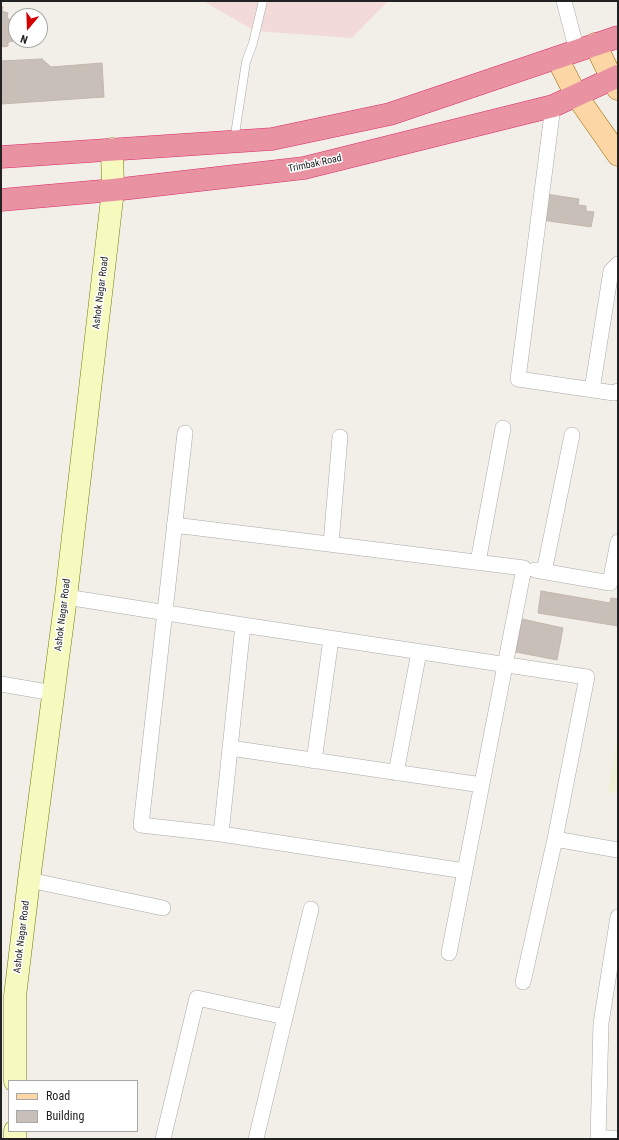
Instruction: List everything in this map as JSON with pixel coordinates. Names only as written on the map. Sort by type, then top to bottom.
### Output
[{"type":"highway","points":[[1,157],[272,139],[390,114],[618,37]]},
{"type":"highway","name":"Trimbak Road","points":[[1,200],[112,190],[304,168],[553,106],[576,95],[616,81]]},
{"type":"main road","points":[[586,48],[616,81]]},
{"type":"main road","points":[[557,58],[576,95],[618,154]]},
{"type":"street","points":[[564,1],[586,48]]},
{"type":"street","points":[[553,106],[518,380],[614,393],[618,391]]},
{"type":"street","name":"Ashok Nagar Road","points":[[15,1080],[15,996],[66,596],[112,190],[112,149]]},
{"type":"street","points":[[592,390],[611,271],[618,264]]},
{"type":"street","points":[[478,562],[503,428]]},
{"type":"street","points":[[184,432],[141,825],[221,834],[465,871]]},
{"type":"street","points":[[544,572],[572,435]]},
{"type":"street","points":[[331,544],[340,437]]},
{"type":"street","points":[[174,525],[524,568],[610,583],[618,542]]},
{"type":"street","points":[[449,953],[524,568]]},
{"type":"street","points":[[66,596],[331,639],[587,677],[555,839],[523,982]]},
{"type":"street","points":[[221,834],[243,625]]},
{"type":"street","points":[[314,760],[331,639]]},
{"type":"street","points":[[396,773],[419,652]]},
{"type":"street","points":[[1,684],[53,693]]},
{"type":"street","points":[[230,748],[482,785]]},
{"type":"street","points":[[555,839],[618,850]]},
{"type":"street","points":[[29,880],[163,908]]},
{"type":"street","points":[[256,1139],[311,909]]},
{"type":"street","points":[[618,917],[601,1023],[598,1138],[618,1139]]},
{"type":"street","points":[[163,1139],[197,998],[285,1017]]},
{"type":"lane","points":[[234,141],[246,62],[253,43],[263,1]]},
{"type":"shaded area","points":[[203,1],[388,1],[352,38],[255,31]]},
{"type":"green space","points":[[618,734],[618,793],[608,792]]},
{"type":"building","points":[[1,7],[3,7],[2,11],[8,13],[8,46],[3,47],[2,43],[1,46]]},
{"type":"building","points":[[42,59],[51,67],[102,63],[104,97],[1,104],[1,61]]},
{"type":"building","points":[[546,194],[579,199],[578,205],[586,206],[586,211],[594,212],[591,227],[542,220]]},
{"type":"building","points":[[541,591],[610,603],[611,598],[618,599],[618,626],[538,613]]},
{"type":"building","points":[[522,619],[563,628],[557,660],[516,652]]}]
